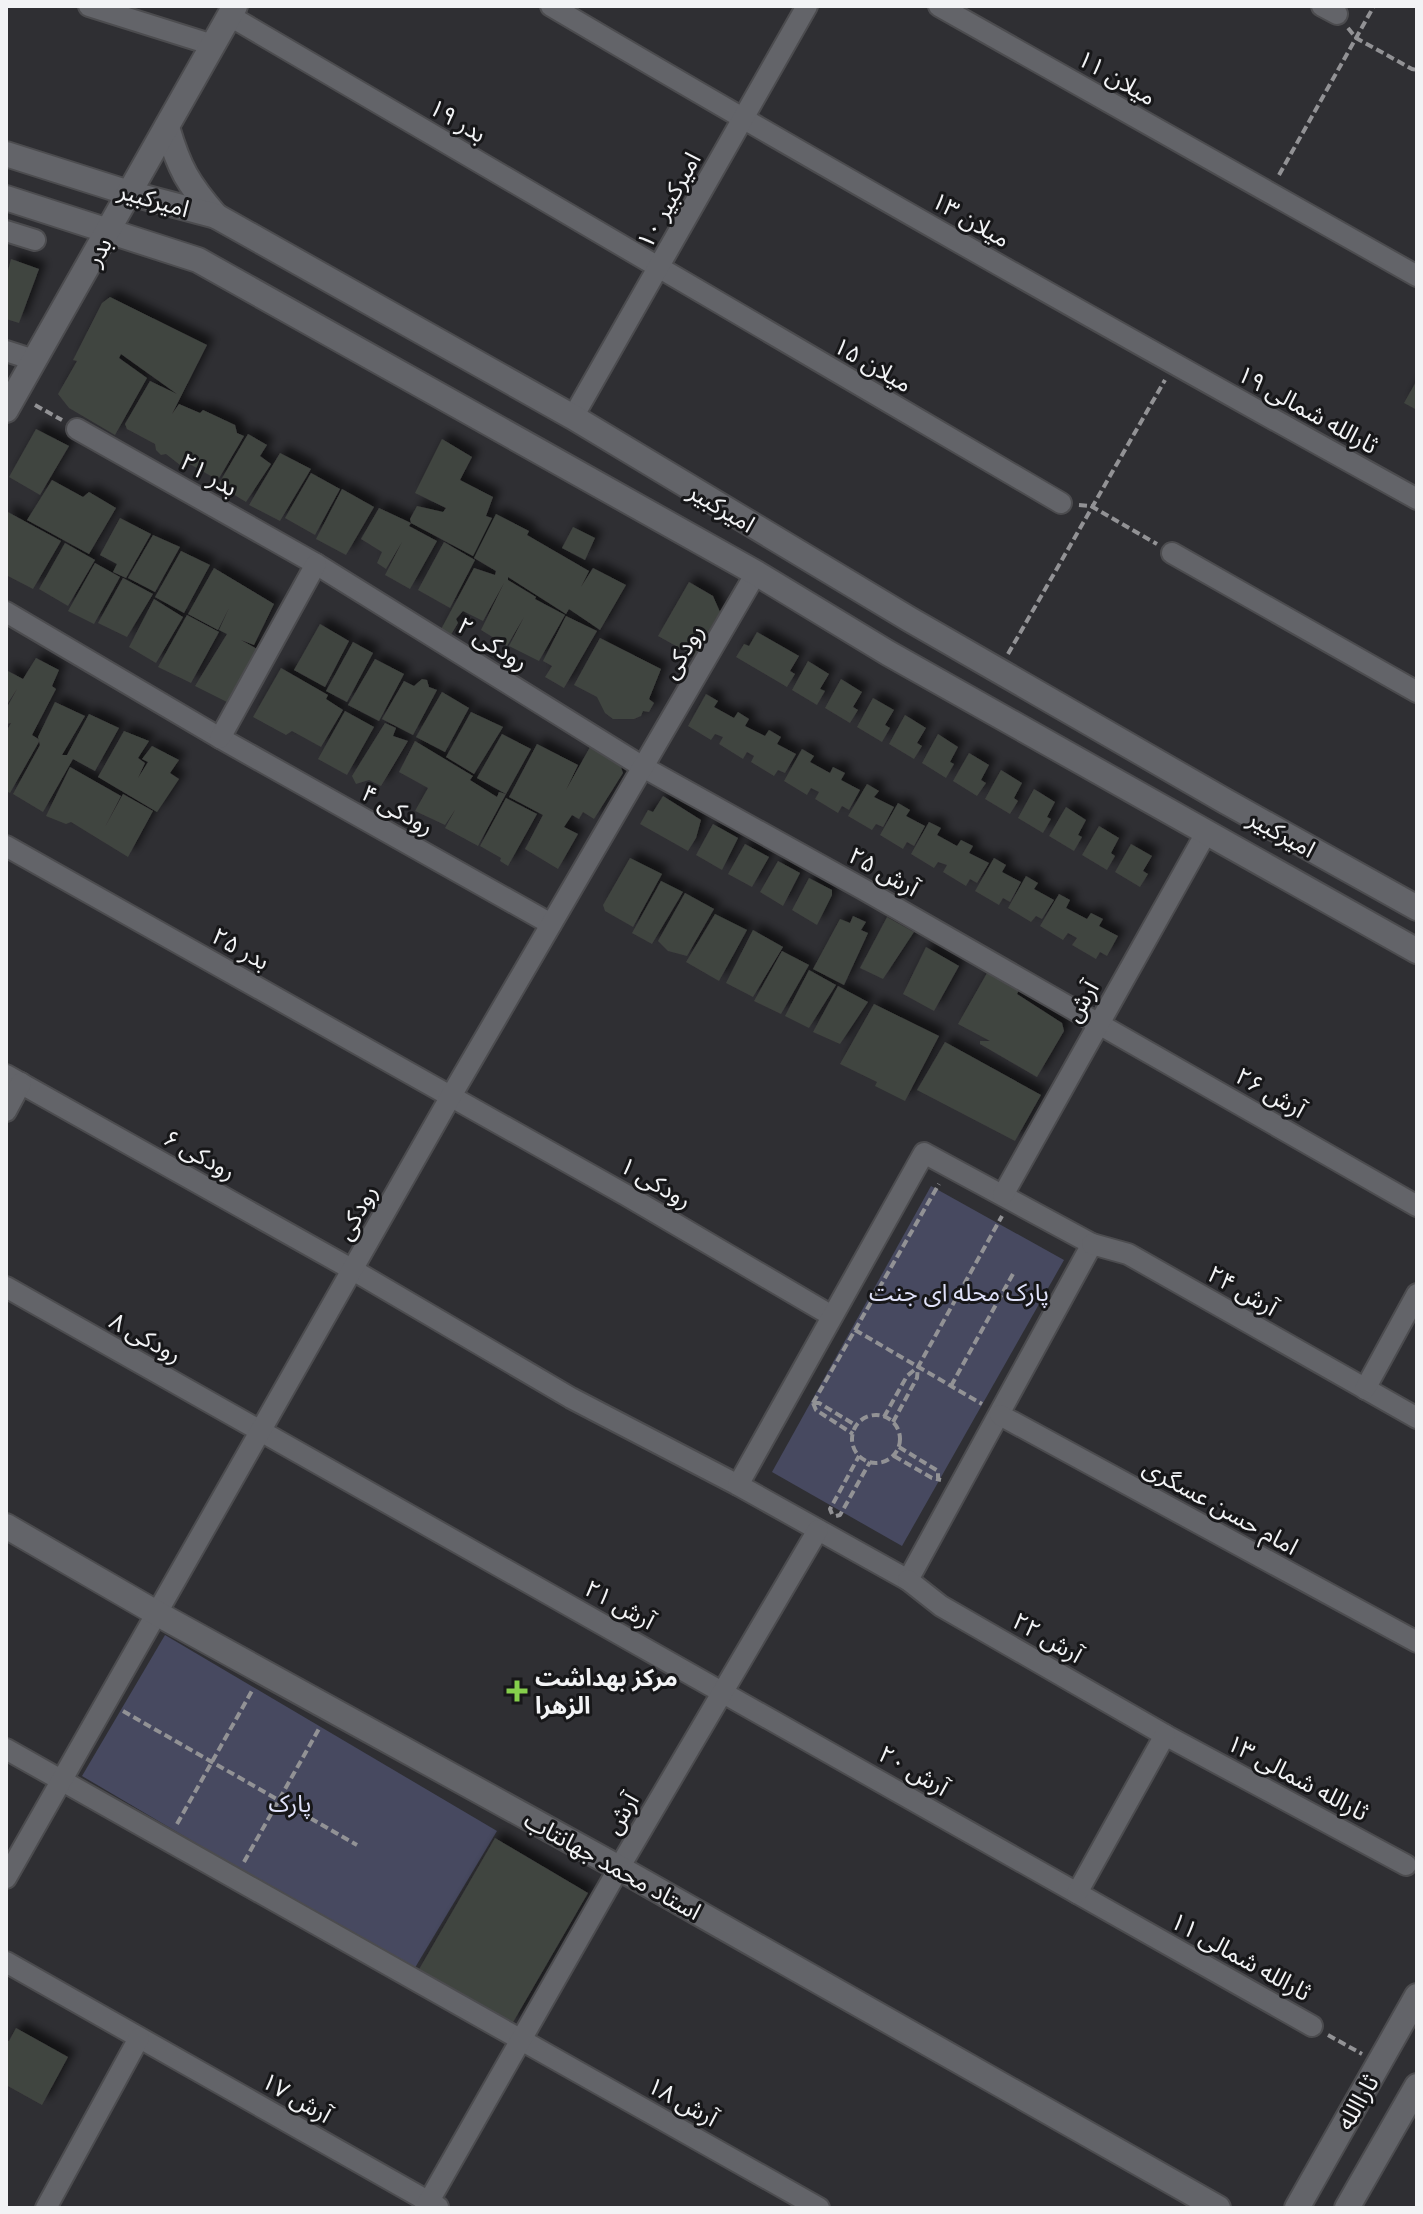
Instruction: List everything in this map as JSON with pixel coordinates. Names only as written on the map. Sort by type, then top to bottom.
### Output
[{"type":"street","points":[[89,6],[213,45]]},
{"type":"street","name":"میلان ۱۳","points":[[551,6],[1174,364]]},
{"type":"street","name":"امیرکبیر ۱۰","points":[[573,417],[807,6]]},
{"type":"street","name":"میلان ۱۱","points":[[939,6],[1417,276]]},
{"type":"street","name":"بدر","points":[[10,402],[233,11]]},
{"type":"street","name":"بدر ۱۹","points":[[233,11],[659,269]]},
{"type":"street","points":[[167,127],[176,156],[191,187],[216,216]]},
{"type":"street","name":"امیرکبیر","points":[[6,154],[129,193],[216,216],[573,417],[909,619],[1417,908]]},
{"type":"street","name":"امیرکبیر","points":[[6,198],[198,260],[756,573],[888,653],[1417,951]]},
{"type":"street","points":[[6,231],[35,240]]},
{"type":"street","name":"میلان ۱۵","points":[[659,269],[1061,503]]},
{"type":"street","points":[[6,351],[34,360]]},
{"type":"street","name":"ثارالله شمالی ۱۹","points":[[1174,364],[1417,499]]},
{"type":"street","name":"بدر ۲۱","points":[[77,429],[316,564]]},
{"type":"street","points":[[1172,553],[1417,692]]},
{"type":"street","points":[[220,738],[316,564]]},
{"type":"street","name":"رودکی ۲","points":[[316,564],[643,767]]},
{"type":"street","name":"رودکی","points":[[6,1878],[451,1096],[756,573]]},
{"type":"street","name":"رودکی ۴","points":[[6,612],[220,738],[551,924]]},
{"type":"street","points":[[888,653],[909,619]]},
{"type":"street","name":"آرش ۲۵","points":[[643,767],[1098,1023]]},
{"type":"street","name":"آرش","points":[[1008,1197],[1098,1023],[1206,833]]},
{"type":"street","name":"بدر ۲۵","points":[[6,846],[451,1096]]},
{"type":"street","name":"آرش ۲۶","points":[[1098,1023],[1417,1206]]},
{"type":"street","points":[[6,1111],[14,1079]]},
{"type":"street","name":"رودکی ۶","points":[[14,1079],[353,1270],[571,1398]]},
{"type":"street","name":"رودکی ۱","points":[[451,1096],[832,1316]]},
{"type":"street","name":"آرش ۲۴","points":[[832,1316],[924,1153],[1092,1244],[1128,1254],[1417,1418]]},
{"type":"street","points":[[908,1580],[1092,1244]]},
{"type":"street","name":"رودکی ۸","points":[[6,1287],[490,1561]]},
{"type":"street","points":[[1365,1389],[1417,1294]]},
{"type":"street","points":[[738,1485],[832,1316]]},
{"type":"street","name":"آرش ۲۲","points":[[571,1398],[738,1485],[908,1580],[941,1606],[1165,1735]]},
{"type":"street","name":"امام حسن عسگری","points":[[1000,1415],[1417,1642]]},
{"type":"street","name":"استاد محمد جهانتاب","points":[[6,1526],[158,1614],[619,1868],[1218,2208]]},
{"type":"street","name":"آرش","points":[[431,2206],[521,2039],[818,1530]]},
{"type":"street","name":"آرش ۲۱","points":[[490,1561],[724,1692]]},
{"type":"street","name":"آرش ۲۰","points":[[724,1692],[1077,1893]]},
{"type":"street","points":[[1077,1893],[1165,1735]]},
{"type":"street","name":"ثارالله شمالی ۱۳","points":[[1165,1735],[1406,1865]]},
{"type":"street","name":"آرش ۱۸","points":[[6,1749],[819,2208]]},
{"type":"street","name":"ثارالله شمالی ۱۱","points":[[1077,1893],[1312,2026]]},
{"type":"street","name":"آرش ۱۷","points":[[6,1962],[431,2206]]},
{"type":"street","name":"ثاراالله","points":[[1297,2208],[1417,1996]]},
{"type":"street","points":[[46,2208],[139,2038]]},
{"type":"street","points":[[1347,2208],[1417,2086]]},
{"type":"path","points":[[1269,192],[1374,6]]},
{"type":"path","points":[[1330,10],[1356,38],[1417,70]]},
{"type":"path","points":[[1000,670],[1174,364]]},
{"type":"path","points":[[10,402],[77,429]]},
{"type":"path","points":[[1061,503],[1091,506],[1172,553]]},
{"type":"path","points":[[813,1403],[937,1183],[950,1190]]},
{"type":"path","points":[[884,1417],[907,1376],[918,1367],[1001,1219],[1008,1197]]},
{"type":"path","points":[[988,1212],[1001,1219]]},
{"type":"path","points":[[951,1386],[1014,1272]]},
{"type":"path","points":[[854,1329],[1000,1415]]},
{"type":"path","points":[[892,1422],[917,1378],[918,1367]]},
{"type":"path","points":[[813,1403],[819,1403],[857,1426]]},
{"type":"path","points":[[813,1403],[816,1410],[853,1434]]},
{"type":"path","points":[[868,1417],[884,1417],[892,1422],[899,1433],[899,1447],[894,1456],[880,1463],[870,1462],[859,1456],[853,1434],[868,1417]]},
{"type":"path","points":[[894,1456],[932,1478],[938,1478],[938,1471],[899,1447]]},
{"type":"path","points":[[859,1456],[830,1509],[833,1516],[840,1515],[870,1462]]},
{"type":"path","points":[[167,1840],[263,1672]]},
{"type":"path","points":[[107,1702],[357,1845]]},
{"type":"path","points":[[235,1878],[330,1709]]},
{"type":"path","name":"ثارالله شمالی ۱۱","points":[[1312,2026],[1379,2064]]},
{"type":"green space","name":"پارک محله ای جنت","points":[[931,1186],[1064,1260],[902,1546],[772,1472]]},
{"type":"green space","name":"پارک","points":[[165,1635],[497,1831],[413,1971],[82,1776]]},
{"type":"building","points":[[11,259],[39,269],[19,323],[6,319],[6,278]]},
{"type":"building","points":[[110,297],[207,345],[172,414],[179,404],[200,413],[203,410],[235,425],[237,433],[244,436],[218,480],[186,462],[180,465],[166,454],[161,455],[155,444],[127,429],[125,424],[150,381],[177,394],[121,354],[119,358],[147,378],[115,435],[69,408],[58,394],[77,361],[73,360],[102,303]]},
{"type":"building","points":[[1417,380],[1417,410],[1404,403]]},
{"type":"building","points":[[36,429],[69,446],[40,495],[9,477]]},
{"type":"building","points":[[248,434],[267,445],[260,456],[271,464],[246,502],[218,485]]},
{"type":"building","points":[[442,439],[472,457],[460,480],[493,497],[486,516],[492,518],[473,556],[411,523],[417,506],[443,512],[446,508],[415,493]]},
{"type":"building","points":[[280,453],[311,469],[280,521],[249,505]]},
{"type":"building","points":[[311,473],[340,489],[315,535],[285,518]]},
{"type":"building","points":[[52,480],[83,497],[89,492],[116,508],[89,554],[27,520]]},
{"type":"building","points":[[342,489],[374,507],[346,555],[316,539]]},
{"type":"building","points":[[379,508],[411,523],[409,526],[437,541],[410,589],[385,575],[402,542],[386,569],[377,563],[382,552],[361,539]]},
{"type":"building","points":[[6,511],[61,541],[33,589],[6,575]]},
{"type":"building","points":[[496,514],[529,531],[527,535],[589,571],[581,587],[593,568],[626,585],[600,630],[569,609],[566,614],[508,577],[535,599],[565,615],[539,661],[509,646],[524,617],[507,646],[481,630],[504,583],[483,621],[463,611],[456,619],[458,623],[449,638],[439,633],[474,568],[495,575],[496,571],[474,558]]},
{"type":"building","points":[[120,518],[151,534],[126,578],[113,572],[117,564],[100,555]]},
{"type":"building","points":[[573,527],[595,538],[585,560],[562,548]]},
{"type":"building","points":[[153,535],[180,547],[155,592],[128,578]]},
{"type":"building","points":[[444,542],[475,560],[450,608],[418,590]]},
{"type":"building","points":[[65,543],[95,560],[68,606],[39,589]]},
{"type":"building","points":[[181,551],[210,565],[184,613],[155,597]]},
{"type":"building","points":[[95,563],[120,577],[94,624],[68,611]]},
{"type":"building","points":[[214,568],[274,604],[254,645],[241,640],[259,650],[227,702],[195,686],[227,634],[219,630],[229,608],[218,630],[188,614]]},
{"type":"building","points":[[123,578],[153,594],[127,637],[98,623]]},
{"type":"building","points":[[689,582],[713,596],[720,612],[694,656],[658,636]]},
{"type":"building","points":[[154,599],[183,617],[156,663],[129,647]]},
{"type":"building","points":[[187,615],[219,632],[191,683],[158,667]]},
{"type":"building","points":[[566,616],[597,631],[564,688],[545,677],[552,666],[543,661]]},
{"type":"building","points":[[320,624],[349,641],[325,687],[294,670]]},
{"type":"building","points":[[757,632],[799,656],[790,671],[795,674],[787,687],[736,657],[744,644],[749,646]]},
{"type":"building","points":[[600,638],[661,669],[649,699],[654,703],[649,712],[643,711],[641,716],[634,719],[613,719],[605,713],[597,697],[574,685]]},
{"type":"building","points":[[353,642],[373,653],[347,702],[326,691]]},
{"type":"building","points":[[36,658],[59,670],[52,686],[56,689],[32,735],[40,740],[10,793],[6,791],[6,732],[11,723],[6,724],[6,709],[17,689],[6,706],[6,670],[23,679]]},
{"type":"building","points":[[375,659],[404,674],[379,721],[348,705]]},
{"type":"building","points":[[808,661],[829,674],[820,689],[825,691],[817,705],[792,690]]},
{"type":"building","points":[[281,668],[328,695],[326,699],[343,710],[321,747],[292,731],[286,735],[253,717]]},
{"type":"building","points":[[422,679],[437,690],[413,735],[382,719],[404,681],[414,686]]},
{"type":"building","points":[[841,679],[862,692],[853,707],[858,710],[850,723],[825,708]]},
{"type":"building","points":[[442,692],[469,708],[445,752],[416,737]]},
{"type":"building","points":[[706,694],[718,701],[714,707],[734,718],[738,712],[749,719],[745,726],[765,736],[769,730],[781,737],[777,744],[796,754],[785,773],[778,770],[774,776],[751,762],[754,756],[747,752],[743,759],[719,744],[723,737],[715,734],[711,740],[688,726]]},
{"type":"building","points":[[873,698],[894,710],[885,725],[890,728],[882,742],[857,727]]},
{"type":"building","points":[[55,702],[85,716],[62,755],[67,755],[89,714],[119,728],[95,771],[73,759],[43,812],[13,794],[40,745],[38,737]]},
{"type":"building","points":[[345,711],[374,727],[347,775],[318,759]]},
{"type":"building","points":[[471,712],[503,727],[474,774],[446,757]]},
{"type":"building","points":[[905,715],[926,728],[917,743],[922,746],[914,759],[889,744]]},
{"type":"building","points":[[385,723],[396,728],[393,736],[408,741],[381,786],[369,780],[356,784],[352,776]]},
{"type":"building","points":[[124,731],[149,741],[138,758],[145,763],[138,778],[148,762],[142,759],[152,746],[179,760],[170,773],[179,779],[157,812],[98,777]]},
{"type":"building","points":[[502,734],[531,749],[506,794],[477,778]]},
{"type":"building","points":[[938,734],[958,747],[950,762],[954,764],[946,778],[922,763]]},
{"type":"building","points":[[415,741],[473,776],[470,780],[497,797],[499,792],[506,794],[478,846],[445,828],[455,810],[445,825],[415,811],[428,788],[399,772]]},
{"type":"building","points":[[537,744],[578,765],[566,790],[590,747],[620,764],[623,773],[594,819],[583,812],[579,819],[572,815],[564,827],[578,834],[558,869],[525,849],[543,815],[509,797]]},
{"type":"building","points":[[802,749],[814,756],[810,762],[830,773],[833,767],[845,773],[841,780],[860,790],[849,810],[842,806],[838,813],[815,799],[819,792],[811,788],[807,795],[784,781]]},
{"type":"building","points":[[969,753],[989,765],[981,780],[986,783],[977,796],[953,781]]},
{"type":"building","points":[[70,767],[121,796],[105,827],[123,794],[153,811],[128,857],[71,822],[66,824],[46,816]]},
{"type":"building","points":[[1001,770],[1022,783],[1014,798],[1018,801],[1010,814],[985,799]]},
{"type":"building","points":[[867,784],[879,791],[874,797],[894,807],[883,827],[876,824],[872,830],[848,816]]},
{"type":"building","points":[[1034,789],[1055,802],[1047,817],[1051,819],[1043,833],[1018,818]]},
{"type":"building","points":[[663,796],[701,820],[688,851],[640,824],[648,810],[653,812]]},
{"type":"building","points":[[506,798],[537,814],[508,866],[500,861],[501,858],[480,846]]},
{"type":"building","points":[[898,803],[910,810],[906,816],[925,826],[914,846],[907,842],[903,849],[880,835]]},
{"type":"building","points":[[1066,807],[1086,820],[1078,835],[1082,837],[1074,851],[1049,836]]},
{"type":"building","points":[[929,822],[941,828],[937,835],[957,846],[961,840],[973,846],[969,853],[989,863],[977,883],[970,879],[966,886],[943,872],[947,865],[938,862],[934,868],[911,854]]},
{"type":"building","points":[[713,824],[738,838],[722,870],[696,855]]},
{"type":"building","points":[[1099,826],[1119,838],[1111,853],[1115,856],[1107,870],[1082,855]]},
{"type":"building","points":[[745,844],[769,857],[752,887],[728,874]]},
{"type":"building","points":[[1131,844],[1152,856],[1143,871],[1148,874],[1140,887],[1115,872]]},
{"type":"building","points":[[630,858],[662,874],[633,927],[605,911],[603,905]]},
{"type":"building","points":[[994,858],[1006,865],[1002,872],[1021,882],[1010,902],[1003,898],[999,905],[975,891]]},
{"type":"building","points":[[778,861],[800,873],[783,906],[760,892]]},
{"type":"building","points":[[1026,876],[1038,883],[1034,889],[1054,900],[1042,919],[1036,916],[1031,922],[1008,908]]},
{"type":"building","points":[[809,878],[832,890],[817,925],[792,910]]},
{"type":"building","points":[[661,881],[683,892],[652,944],[632,933]]},
{"type":"building","points":[[685,893],[714,909],[687,956],[668,951],[658,941]]},
{"type":"building","points":[[1059,894],[1070,900],[1066,908],[1087,919],[1091,913],[1103,919],[1099,926],[1118,936],[1107,956],[1100,952],[1096,959],[1072,945],[1077,938],[1068,933],[1063,940],[1040,926]]},
{"type":"building","points":[[715,914],[747,930],[719,981],[686,962]]},
{"type":"building","points":[[853,916],[866,922],[861,930],[868,933],[844,985],[813,969],[840,919],[850,923]]},
{"type":"building","points":[[887,917],[914,932],[883,979],[860,968]]},
{"type":"building","points":[[753,930],[783,947],[753,997],[726,983]]},
{"type":"building","points":[[926,947],[959,966],[934,1011],[903,994]]},
{"type":"building","points":[[782,951],[809,965],[781,1014],[754,1001]]},
{"type":"building","points":[[809,970],[836,985],[809,1028],[785,1016]]},
{"type":"building","points":[[987,973],[1019,990],[1017,994],[1062,1023],[1064,1031],[1037,1077],[980,1044],[980,1041],[990,1041],[958,1024]]},
{"type":"building","points":[[838,986],[868,1002],[840,1044],[813,1032]]},
{"type":"building","points":[[874,1004],[939,1036],[905,1101],[875,1086],[877,1082],[840,1064]]},
{"type":"building","points":[[945,1042],[1041,1095],[1015,1141],[917,1090]]},
{"type":"building","points":[[495,1838],[588,1893],[512,2024],[418,1971]]},
{"type":"building","points":[[16,2028],[68,2057],[42,2105],[6,2085],[6,2040],[9,2041]]},
{"type":"place","name":"مرکز بهداشت الزهرا","points":[[517,1691]]}]
